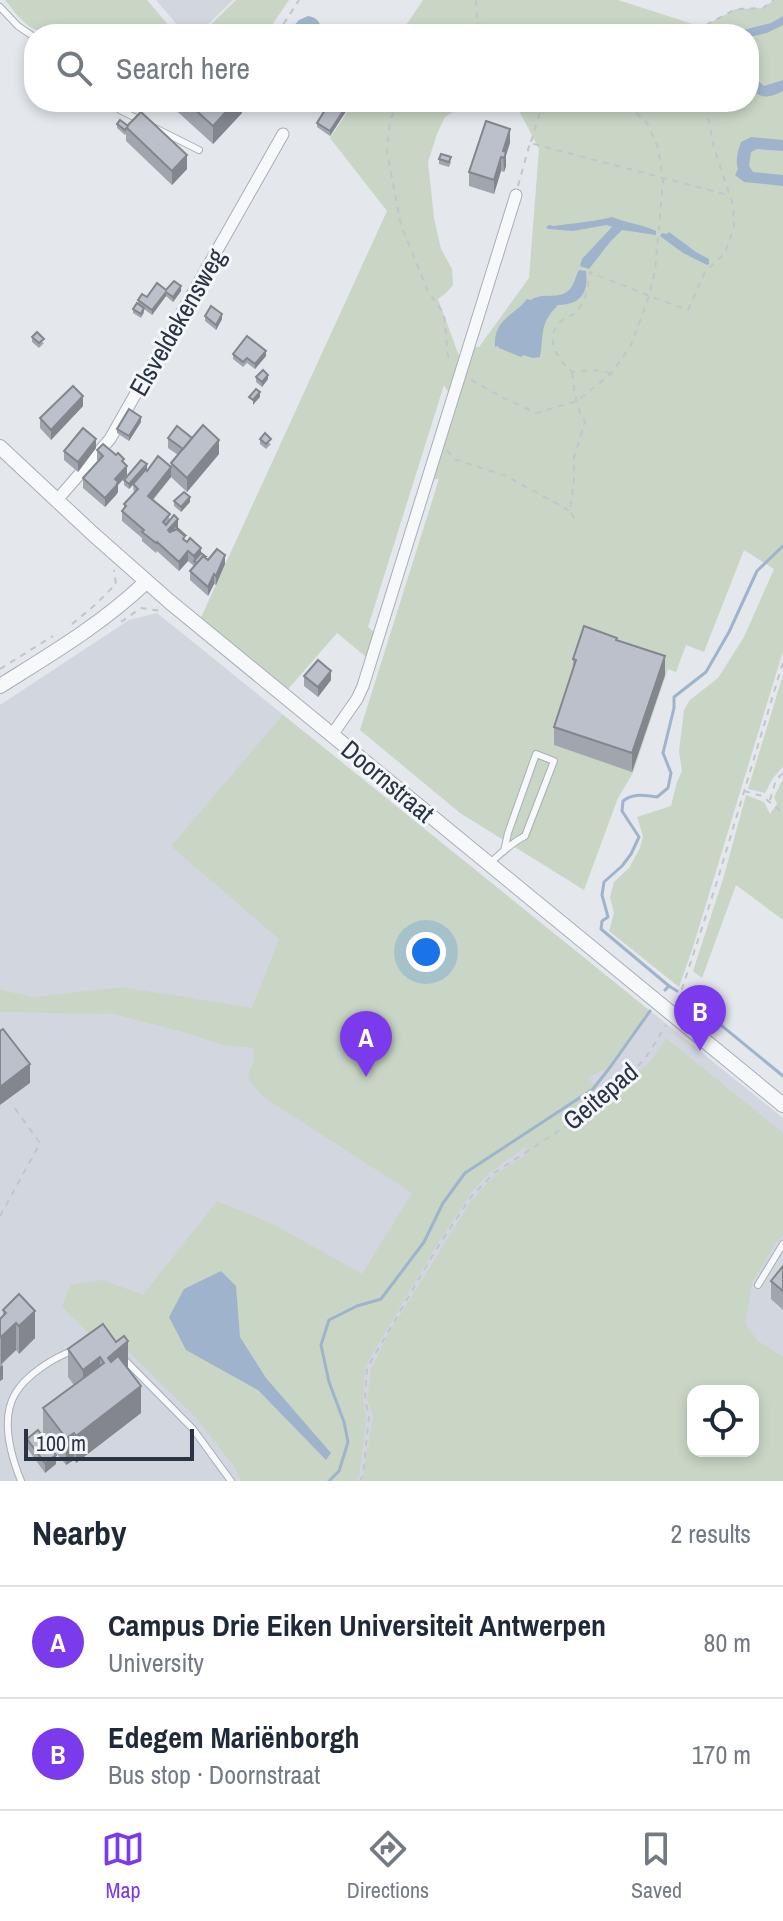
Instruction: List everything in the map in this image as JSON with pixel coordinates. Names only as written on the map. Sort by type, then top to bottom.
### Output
[{"type":"street","name":"Elsveldekensweg","points":[[57,500],[110,439],[283,134]]},
{"type":"street","points":[[332,735],[363,686],[516,195]]},
{"type":"street","name":"Doornstraat","points":[[0,447],[146,582],[783,1105]]},
{"type":"street","points":[[0,686],[97,624],[146,582]]},
{"type":"lane","points":[[0,7],[24,30]]},
{"type":"lane","points":[[124,112],[199,150]]},
{"type":"lane","points":[[489,864],[525,836],[554,761],[536,754],[504,851]]},
{"type":"lane","points":[[758,1285],[783,1244]]},
{"type":"lane","points":[[21,1481],[10,1449],[8,1416],[14,1395],[34,1373],[60,1355],[82,1347]]},
{"type":"lane","points":[[118,1355],[128,1361],[193,1429],[231,1481]]},
{"type":"path","points":[[283,24],[299,0]]},
{"type":"path","points":[[476,0],[477,24]]},
{"type":"path","points":[[708,24],[736,9],[763,8],[774,0]]},
{"type":"path","points":[[394,112],[390,120],[387,152],[401,225],[427,289],[444,314],[448,356],[460,374],[536,413],[577,401],[611,374],[631,345],[649,296],[655,271],[662,176],[658,147],[647,123],[635,112]]},
{"type":"path","points":[[516,195],[540,112]]},
{"type":"path","points":[[570,511],[574,458],[585,422],[578,411],[572,372],[555,353],[554,331],[562,320],[575,313],[587,294],[590,272],[688,310],[705,272],[725,253],[734,227],[733,205],[714,148],[707,112]]},
{"type":"path","points":[[530,143],[729,195]]},
{"type":"path","points":[[572,372],[602,370],[611,374]]},
{"type":"path","points":[[447,449],[454,459],[506,476],[570,511],[574,518]]},
{"type":"path","points":[[67,627],[116,584],[113,571],[123,561]]},
{"type":"path","points":[[0,669],[54,636]]},
{"type":"path","name":"Geitepad","points":[[360,1481],[369,1416],[365,1400],[367,1368],[470,1198],[494,1173],[571,1123],[630,1076],[649,1053],[672,1015],[716,885],[783,662]]},
{"type":"path","points":[[770,801],[776,780],[783,773]]},
{"type":"path","points":[[744,791],[762,796],[783,813]]},
{"type":"path","points":[[0,1216],[40,1143],[11,1103]]},
{"type":"shaded area","points":[[156,0],[233,0],[208,24],[176,24]]},
{"type":"shaded area","points":[[157,613],[783,1118],[783,1481],[0,1481],[0,705],[129,620]]},
{"type":"green space","points":[[5,0],[147,0],[167,24],[27,24]]},
{"type":"green space","points":[[236,0],[289,0],[273,24],[211,24]]},
{"type":"green space","points":[[423,0],[618,0],[693,24],[407,24]]},
{"type":"green space","points":[[774,0],[783,0],[783,651],[679,987],[609,931],[614,913],[610,897],[614,882],[629,868],[640,848],[643,836],[637,817],[671,806],[682,771],[679,751],[684,710],[690,700],[718,678],[744,637],[774,569],[744,550],[704,652],[686,645],[676,672],[668,669],[633,773],[618,798],[584,890],[460,813],[360,730],[439,479],[427,480],[452,398],[444,385],[368,627],[378,636],[371,661],[337,633],[283,695],[198,624],[387,211],[330,138],[347,112],[453,112],[445,117],[428,162],[434,218],[441,249],[452,269],[453,285],[438,299],[462,364],[469,346],[479,347],[529,278],[539,149],[520,112],[759,112],[759,24],[708,24],[736,9],[763,8]]},
{"type":"green space","points":[[783,675],[783,767],[765,793],[748,789]]},
{"type":"green space","points":[[283,715],[650,1011],[611,1066],[588,1078],[609,1102],[654,1057],[666,1038],[783,1133],[783,1236],[752,1283],[745,1324],[758,1341],[783,1357],[783,1481],[362,1481],[373,1416],[367,1399],[371,1370],[388,1334],[471,1201],[496,1174],[525,1155],[526,1146],[488,1174],[472,1192],[367,1363],[363,1401],[366,1417],[364,1439],[356,1481],[242,1481],[197,1419],[121,1344],[95,1339],[62,1307],[70,1285],[103,1280],[143,1295],[217,1201],[275,1225],[362,1274],[412,1193],[262,1096],[247,1077],[253,1064],[254,1048],[223,1045],[114,1014],[0,1012],[0,990],[35,997],[121,987],[252,1008],[279,939],[171,846]]},
{"type":"green space","points":[[783,779],[783,920],[736,885],[702,978],[693,971],[746,795],[764,802],[770,814],[777,804],[774,797]]},
{"type":"water","points":[[308,16],[319,24],[295,24]]},
{"type":"water","points":[[783,16],[783,25],[759,35],[759,26]]},
{"type":"water","points":[[783,80],[783,91],[759,94],[759,82],[764,86]]},
{"type":"water","points":[[751,137],[783,140],[783,151],[757,149],[751,152],[749,166],[753,172],[783,175],[783,186],[744,182],[735,175],[741,142]]},
{"type":"water","points":[[612,217],[656,231],[656,235],[622,230],[589,269],[580,266],[582,259],[612,227],[607,225],[573,231],[546,227],[549,225]]},
{"type":"water","points":[[669,232],[709,259],[709,264],[683,253],[660,236]]},
{"type":"water","points":[[579,270],[586,271],[584,291],[572,303],[558,305],[548,318],[543,330],[540,357],[521,357],[495,347],[497,330],[505,319],[527,299],[566,293]]},
{"type":"water","points":[[221,1271],[236,1286],[240,1337],[266,1378],[331,1453],[326,1460],[258,1390],[186,1350],[169,1317],[184,1289]]},
{"type":"building","points":[[141,112],[187,155],[172,171],[126,127]]},
{"type":"building","points":[[198,112],[226,112],[213,126]]},
{"type":"building","points":[[324,112],[342,112],[330,131],[317,123]]},
{"type":"building","points":[[120,120],[128,126],[125,130],[117,124]]},
{"type":"building","points":[[486,121],[510,129],[503,151],[506,152],[504,158],[501,157],[494,180],[469,172]]},
{"type":"building","points":[[441,154],[451,157],[449,162],[439,159]]},
{"type":"building","points":[[174,281],[181,286],[173,297],[166,292],[152,310],[138,300],[142,294],[147,297],[157,283],[166,290]]},
{"type":"building","points":[[137,303],[144,308],[141,314],[133,309]]},
{"type":"building","points":[[211,306],[222,314],[216,325],[205,316]]},
{"type":"building","points":[[37,332],[44,339],[39,343],[32,337]]},
{"type":"building","points":[[247,336],[266,351],[255,364],[247,358],[243,362],[233,354]]},
{"type":"building","points":[[263,370],[268,375],[262,382],[256,377]]},
{"type":"building","points":[[73,386],[83,396],[51,430],[40,418]]},
{"type":"building","points":[[256,389],[260,392],[253,400],[249,397]]},
{"type":"building","points":[[129,409],[141,417],[129,436],[117,429]]},
{"type":"building","points":[[203,425],[219,440],[187,478],[171,463]]},
{"type":"building","points":[[177,426],[192,438],[183,449],[168,438]]},
{"type":"building","points":[[83,428],[96,439],[78,462],[64,451]]},
{"type":"building","points":[[265,433],[271,439],[266,444],[260,439]]},
{"type":"building","points":[[103,444],[116,455],[118,453],[127,466],[115,479],[118,482],[116,486],[105,498],[83,478],[103,456],[97,450]]},
{"type":"building","points":[[158,456],[171,467],[148,496],[170,514],[163,522],[166,525],[174,515],[178,519],[168,530],[170,532],[177,529],[185,536],[183,539],[187,542],[190,538],[201,548],[194,556],[188,551],[179,562],[122,511],[126,506],[124,504],[138,489],[133,484]]},
{"type":"building","points":[[141,460],[147,464],[129,484],[124,480]]},
{"type":"building","points":[[184,492],[190,497],[181,507],[174,501]]},
{"type":"building","points":[[217,549],[225,555],[208,587],[190,571],[203,556],[208,560]]},
{"type":"building","points":[[584,626],[665,656],[632,753],[554,727]]},
{"type":"building","points":[[318,660],[331,671],[318,687],[304,676]]},
{"type":"building","points":[[3,1029],[30,1064],[0,1087],[0,1031]]},
{"type":"building","points":[[783,1266],[783,1291],[771,1281]]},
{"type":"building","points":[[19,1294],[35,1311],[1,1337],[0,1319],[6,1313],[3,1310]]},
{"type":"building","points":[[103,1324],[116,1342],[124,1336],[128,1341],[108,1358],[111,1362],[118,1356],[141,1386],[76,1436],[74,1433],[66,1438],[43,1408],[104,1363],[100,1357],[83,1370],[68,1349]]},
{"type":"building","points":[[38,1430],[56,1455],[45,1463],[27,1439]]},
{"type":"waterway","points":[[665,990],[669,986],[601,929],[602,921],[608,917],[602,895],[604,882],[622,866],[639,837],[622,811],[623,801],[635,796],[657,797],[668,788],[671,773],[663,753],[674,697],[706,672],[729,632],[757,571],[783,546]]},
{"type":"waterway","points":[[669,986],[677,991]]},
{"type":"waterway","points":[[694,1003],[783,1076]]},
{"type":"waterway","points":[[329,1481],[339,1471],[348,1442],[321,1345],[329,1320],[357,1306],[381,1299],[424,1242],[443,1203],[465,1173],[593,1089],[650,1011]]},
{"type":"place","name":"Edegem Mariënborgh","points":[[700,1051]]},
{"type":"place","name":"Campus Drie Eiken Universiteit Antwerpen","points":[[366,1077]]}]
